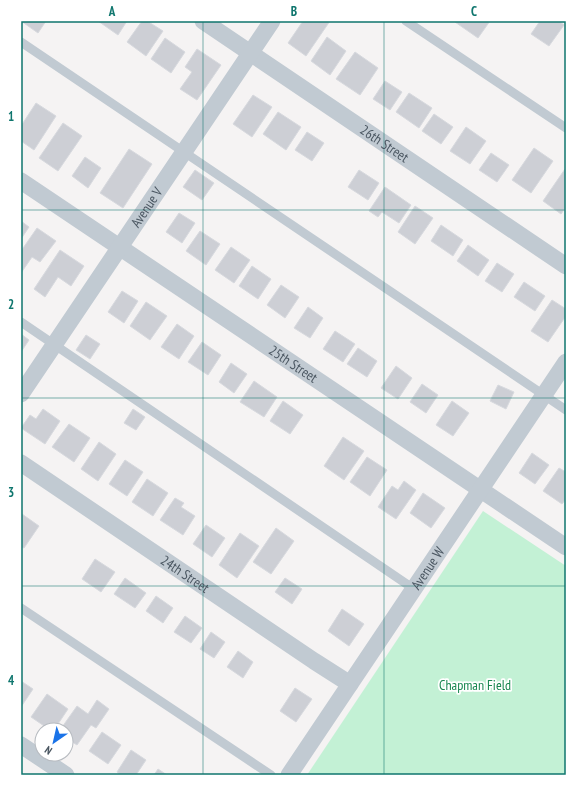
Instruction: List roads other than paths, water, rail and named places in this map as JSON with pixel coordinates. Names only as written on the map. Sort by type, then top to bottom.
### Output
[{"type":"street","name":"26th Street","points":[[203,21],[566,266]]},
{"type":"street","name":"Avenue V","points":[[21,394],[272,21]]},
{"type":"street","name":"25th Street","points":[[21,180],[566,547]]},
{"type":"street","name":"Avenue W","points":[[289,775],[566,362]]},
{"type":"street","name":"24th Street","points":[[21,464],[350,684]]},
{"type":"street","points":[[21,745],[66,775]]},
{"type":"lane","points":[[406,21],[566,128]]},
{"type":"lane","points":[[21,42],[566,410]]},
{"type":"lane","points":[[21,322],[414,589]]},
{"type":"lane","points":[[21,608],[271,775]]},
{"type":"park label","name":"Chapman Field","points":[[475,685]]}]
